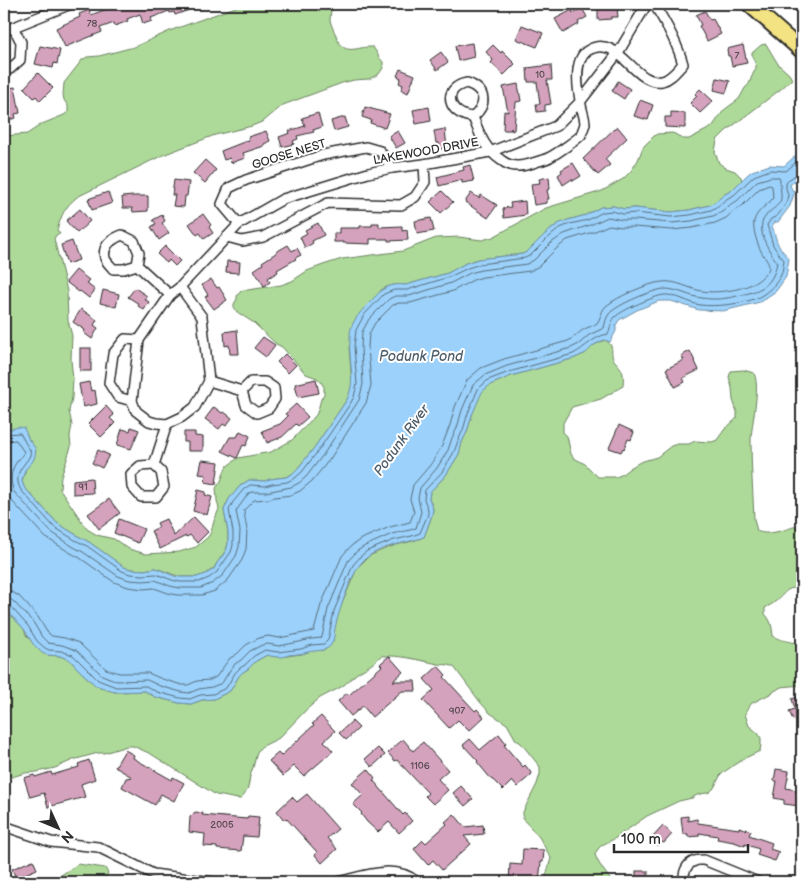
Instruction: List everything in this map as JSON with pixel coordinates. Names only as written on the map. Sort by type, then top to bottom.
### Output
[{"type":"main road","points":[[749,4],[802,50]]},
{"type":"street","points":[[4,31],[71,4]]},
{"type":"street","name":"LAKEWOOD DRIVE","points":[[132,401],[139,340],[170,294],[180,287],[239,224],[283,199],[392,168],[490,152],[556,126],[580,102],[618,53],[647,4]]},
{"type":"street","points":[[473,117],[482,142],[490,152],[508,166],[522,166],[549,158],[580,136],[585,122],[577,77],[579,63],[585,52],[596,48],[608,48],[618,53],[639,73],[650,80],[663,81],[673,75],[683,64],[679,50],[668,27],[654,4]]},
{"type":"street","points":[[4,70],[10,70],[20,60],[21,42],[13,27]]},
{"type":"street","name":"GOOSE NEST","points":[[239,224],[222,204],[229,188],[246,180],[324,156],[366,147],[380,151],[392,168]]},
{"type":"street","points":[[227,237],[242,241],[263,237],[328,203],[401,205],[415,197],[425,182],[424,164]]},
{"type":"street","points":[[322,187],[328,203]]},
{"type":"street","points":[[137,265],[170,294]]},
{"type":"street","points":[[139,340],[125,339],[113,354],[109,383],[118,396],[132,401],[136,411],[149,421],[167,424],[182,417],[195,407],[209,381],[202,317],[180,287]]},
{"type":"street","points":[[209,381],[242,391]]},
{"type":"street","points":[[154,465],[167,424]]},
{"type":"street","points":[[4,815],[4,822]]},
{"type":"street","points":[[4,826],[51,842],[98,847],[153,874],[212,882]]},
{"type":"street","points":[[685,882],[683,877],[689,864],[695,860],[704,860],[758,882]]},
{"type":"street","points":[[338,882],[376,872],[400,873],[417,882]]},
{"type":"green space","points":[[244,4],[331,4],[330,20],[340,44],[348,49],[373,47],[383,62],[383,68],[379,74],[369,79],[342,83],[283,105],[264,121],[252,126],[215,135],[163,155],[77,197],[62,215],[57,230],[60,234],[56,235],[54,239],[67,291],[68,320],[72,336],[71,360],[73,379],[69,411],[72,425],[71,447],[61,477],[60,489],[87,529],[97,535],[114,539],[129,549],[146,554],[179,552],[196,547],[208,537],[219,509],[216,488],[221,481],[226,467],[238,458],[271,452],[292,440],[316,415],[324,394],[324,387],[317,378],[306,374],[282,347],[276,344],[254,323],[237,312],[234,304],[241,291],[281,285],[292,281],[307,271],[342,259],[403,251],[436,238],[459,237],[482,240],[493,237],[546,208],[602,191],[623,179],[631,171],[643,147],[657,134],[672,133],[683,139],[689,139],[712,127],[724,110],[739,99],[749,84],[756,68],[752,53],[761,45],[766,44],[778,64],[792,79],[717,140],[715,152],[719,163],[735,171],[742,180],[731,191],[710,205],[671,212],[635,208],[624,209],[613,206],[601,207],[586,215],[558,224],[523,254],[478,259],[448,273],[406,285],[390,286],[381,290],[349,347],[352,384],[349,396],[314,448],[292,474],[265,481],[249,480],[241,485],[229,499],[224,510],[228,532],[226,550],[214,568],[206,574],[197,577],[180,577],[156,568],[144,570],[124,567],[89,542],[57,523],[24,487],[22,481],[33,446],[29,439],[4,431],[4,136],[27,134],[42,124],[68,112],[68,106],[63,95],[64,83],[82,60],[87,57],[99,56],[134,47],[172,30]]},
{"type":"green space","points":[[605,340],[611,347],[614,360],[621,368],[623,386],[601,399],[572,407],[563,423],[563,432],[567,436],[571,454],[574,458],[585,464],[598,477],[616,477],[640,462],[657,457],[671,446],[689,444],[695,441],[712,442],[717,440],[724,430],[737,418],[729,377],[731,371],[743,370],[754,373],[756,388],[751,451],[754,519],[757,531],[767,533],[785,530],[802,524],[802,588],[792,588],[787,591],[765,608],[765,614],[772,627],[773,636],[802,645],[802,685],[781,687],[752,703],[745,714],[749,726],[761,738],[760,751],[743,759],[724,772],[710,792],[679,801],[647,816],[598,849],[595,854],[596,857],[612,882],[547,882],[546,876],[551,858],[539,837],[523,819],[523,812],[537,784],[540,767],[521,743],[516,740],[507,724],[490,713],[480,702],[454,667],[410,658],[381,656],[343,686],[320,698],[279,738],[261,747],[257,752],[248,788],[241,799],[216,795],[151,754],[133,746],[98,753],[73,760],[55,768],[37,772],[12,777],[4,773],[4,608],[24,629],[26,635],[47,655],[60,656],[70,660],[95,685],[115,692],[145,691],[155,697],[179,703],[191,704],[202,700],[214,699],[230,691],[243,672],[267,655],[278,657],[302,654],[313,650],[325,650],[333,641],[338,613],[357,568],[369,556],[396,545],[424,537],[433,509],[429,498],[430,492],[446,475],[459,454],[481,392],[490,385],[511,376],[575,358]]},
{"type":"green space","points":[[78,864],[105,868],[108,873],[105,879],[99,882],[40,882],[61,875]]},
{"type":"water","name":"Podunk Pond","points":[[802,150],[802,176],[790,185],[792,190],[795,191],[790,206],[778,222],[775,222],[772,226],[779,247],[789,259],[786,277],[776,291],[760,302],[723,311],[699,310],[671,301],[659,301],[619,320],[610,342],[604,340],[594,345],[586,353],[575,358],[511,376],[490,385],[482,392],[459,454],[446,475],[430,492],[429,498],[433,509],[424,537],[384,548],[363,561],[347,591],[335,627],[332,644],[328,648],[281,657],[267,655],[243,672],[230,691],[214,699],[202,700],[191,704],[179,703],[155,697],[145,691],[115,692],[95,685],[70,660],[42,653],[33,644],[24,629],[4,608],[4,430],[24,428],[29,440],[36,449],[33,461],[25,470],[22,481],[24,487],[57,523],[89,542],[124,567],[144,570],[156,568],[180,577],[197,577],[206,574],[214,569],[226,551],[228,532],[224,510],[229,499],[241,485],[249,480],[265,481],[292,474],[314,448],[346,401],[352,379],[351,328],[360,313],[383,289],[391,286],[406,285],[448,273],[478,259],[523,254],[558,224],[586,215],[601,207],[613,206],[624,209],[635,208],[671,212],[710,205],[731,191],[752,171],[770,165],[784,166]]},
{"type":"building","points":[[120,4],[126,4],[128,7],[138,4],[186,4],[189,10],[175,15],[174,12],[170,13],[169,11],[151,18],[152,21],[143,24],[140,14],[115,26],[114,23],[100,28],[102,32],[65,47],[56,28],[80,17],[79,14],[89,10],[91,15]]},
{"type":"building","points":[[598,7],[617,7],[618,17],[598,20]]},
{"type":"building","points":[[582,8],[587,17],[563,33],[555,19],[572,10],[573,13]]},
{"type":"building","points":[[705,11],[710,20],[713,19],[721,34],[707,41],[699,26],[701,25],[696,15]]},
{"type":"building","points":[[522,25],[543,33],[537,47],[516,39]]},
{"type":"building","points":[[472,43],[474,57],[458,61],[455,46]]},
{"type":"building","points":[[493,45],[515,64],[504,75],[491,63],[493,60],[486,52]]},
{"type":"building","points":[[743,45],[747,63],[732,66],[727,49]]},
{"type":"building","points":[[40,46],[60,50],[57,64],[54,63],[53,68],[35,64]]},
{"type":"building","points":[[441,52],[448,62],[437,70],[430,60]]},
{"type":"building","points":[[551,65],[552,80],[547,80],[551,104],[545,105],[545,111],[537,112],[536,104],[540,104],[537,82],[528,82],[527,68]]},
{"type":"building","points":[[400,69],[415,75],[408,93],[401,90],[403,85],[399,83],[401,78],[397,76]]},
{"type":"building","points":[[38,73],[53,88],[40,101],[24,88]]},
{"type":"building","points":[[717,78],[730,81],[726,93],[714,90]]},
{"type":"building","points":[[618,81],[630,89],[624,99],[612,91]]},
{"type":"building","points":[[518,84],[521,101],[516,102],[514,130],[512,131],[511,128],[511,130],[503,130],[504,111],[508,112],[503,87]]},
{"type":"building","points":[[15,87],[20,113],[15,114],[16,118],[4,121],[4,101],[7,100],[4,89]]},
{"type":"building","points":[[700,89],[713,101],[700,113],[690,103],[697,96],[695,94]]},
{"type":"building","points":[[640,100],[653,105],[648,120],[634,116]]},
{"type":"building","points":[[365,107],[390,114],[385,128],[370,123],[371,120],[362,117]]},
{"type":"building","points":[[429,107],[431,121],[416,124],[413,110]]},
{"type":"building","points":[[671,112],[685,113],[685,128],[665,127],[665,117],[671,117]]},
{"type":"building","points":[[318,113],[322,127],[313,130],[314,132],[297,136],[298,139],[293,141],[294,144],[282,147],[279,137],[290,133],[289,131],[305,126],[302,118]]},
{"type":"building","points":[[345,117],[348,127],[334,131],[331,121]]},
{"type":"building","points":[[617,126],[627,138],[605,159],[610,165],[598,175],[583,159]]},
{"type":"building","points":[[445,129],[447,148],[440,149],[439,143],[436,143],[434,131]]},
{"type":"building","points":[[266,131],[270,141],[264,144],[264,146],[243,153],[245,158],[231,163],[230,158],[224,160],[221,151],[249,140],[248,137]]},
{"type":"building","points":[[398,131],[405,143],[396,148],[389,136]]},
{"type":"building","points":[[205,160],[216,170],[205,183],[193,173]]},
{"type":"building","points":[[573,163],[581,176],[563,185],[558,175],[562,172],[561,170]]},
{"type":"building","points":[[470,165],[474,181],[462,183],[462,180],[439,186],[437,177],[464,170],[463,167]]},
{"type":"building","points":[[549,177],[550,189],[547,190],[549,199],[547,199],[547,203],[534,205],[531,184],[540,183],[539,179]]},
{"type":"building","points":[[174,180],[189,182],[184,207],[173,206],[175,195],[172,195]]},
{"type":"building","points":[[442,191],[453,202],[441,213],[430,202]]},
{"type":"building","points":[[108,192],[112,203],[92,210],[88,199]]},
{"type":"building","points":[[471,193],[479,198],[481,195],[497,205],[488,218],[465,202]]},
{"type":"building","points":[[148,196],[148,211],[133,212],[132,208],[123,208],[122,197]]},
{"type":"building","points":[[525,201],[526,215],[504,218],[503,208],[511,207],[510,203]]},
{"type":"building","points":[[80,209],[90,221],[77,233],[66,221]]},
{"type":"building","points":[[203,214],[211,225],[209,227],[213,233],[204,239],[200,233],[197,235],[189,224]]},
{"type":"building","points":[[162,215],[165,221],[162,223],[169,233],[159,240],[151,227],[156,224],[153,220]]},
{"type":"building","points":[[431,218],[434,231],[417,234],[415,221]]},
{"type":"building","points":[[318,223],[324,235],[312,241],[313,243],[305,248],[300,237],[307,233],[305,230]]},
{"type":"building","points":[[372,223],[379,223],[379,227],[402,226],[402,231],[407,230],[408,240],[388,241],[388,239],[370,239],[370,244],[334,242],[334,233],[339,233],[339,228],[360,228],[360,226],[372,226]]},
{"type":"building","points":[[72,241],[79,260],[67,264],[61,245]]},
{"type":"building","points":[[288,245],[292,251],[297,248],[301,255],[277,270],[278,272],[268,278],[270,282],[264,286],[254,270],[263,264],[262,262]]},
{"type":"building","points":[[165,246],[180,261],[175,266],[169,260],[167,263],[157,254]]},
{"type":"building","points":[[227,261],[240,262],[239,273],[226,272]]},
{"type":"building","points":[[76,270],[89,280],[86,283],[95,290],[89,298],[66,282]]},
{"type":"building","points":[[211,279],[217,288],[219,287],[227,300],[214,309],[205,297],[208,295],[202,285]]},
{"type":"building","points":[[135,288],[147,296],[144,299],[149,302],[144,310],[138,306],[139,304],[128,297]]},
{"type":"building","points":[[103,290],[119,294],[116,307],[100,303]]},
{"type":"building","points":[[81,309],[97,320],[94,325],[98,328],[92,339],[84,333],[85,330],[73,322]]},
{"type":"building","points":[[237,330],[239,354],[230,354],[229,345],[225,346],[224,332]]},
{"type":"building","points":[[263,337],[275,345],[266,357],[254,348]]},
{"type":"building","points":[[80,348],[91,348],[91,371],[80,371]]},
{"type":"building","points":[[690,351],[699,370],[683,378],[685,382],[675,387],[666,369],[684,360],[681,356]]},
{"type":"building","points":[[285,354],[296,365],[288,373],[277,362]]},
{"type":"building","points":[[316,379],[319,393],[298,397],[295,384]]},
{"type":"building","points":[[89,382],[91,391],[95,390],[97,404],[83,407],[79,384]]},
{"type":"building","points":[[296,404],[308,417],[298,426],[296,424],[282,437],[267,443],[262,431],[280,424],[288,416],[285,414]]},
{"type":"building","points":[[106,406],[114,415],[110,418],[115,423],[101,437],[88,424]]},
{"type":"building","points":[[214,407],[232,418],[226,426],[223,424],[219,429],[205,419]]},
{"type":"building","points":[[619,425],[634,432],[631,440],[628,439],[621,452],[609,448]]},
{"type":"building","points":[[131,427],[139,430],[131,449],[117,445],[122,429],[130,431]]},
{"type":"building","points":[[240,431],[250,436],[246,446],[243,445],[237,458],[222,451],[230,437],[237,437]]},
{"type":"building","points":[[184,432],[195,432],[195,436],[203,437],[203,451],[188,451],[188,442],[184,442]]},
{"type":"building","points":[[98,450],[109,455],[102,468],[92,463]]},
{"type":"building","points":[[202,460],[219,462],[216,484],[205,482],[206,475],[199,474]]},
{"type":"building","points":[[92,478],[93,493],[73,494],[73,480]]},
{"type":"building","points":[[198,490],[206,492],[205,495],[212,497],[207,515],[193,511]]},
{"type":"building","points":[[109,499],[120,513],[99,529],[88,514]]},
{"type":"building","points":[[194,517],[208,532],[197,543],[190,535],[160,549],[151,531],[159,527],[157,523],[166,519],[174,536]]},
{"type":"building","points":[[119,519],[144,529],[138,543],[114,533]]},
{"type":"building","points":[[389,656],[403,672],[393,681],[415,681],[416,691],[402,691],[372,717],[363,706],[351,716],[338,701],[347,693],[349,695],[382,666],[380,664]]},
{"type":"building","points":[[438,666],[446,675],[444,677],[475,711],[477,709],[484,717],[469,731],[458,720],[449,728],[423,700],[434,690],[424,679]]},
{"type":"building","points":[[802,695],[802,726],[799,718],[793,720],[789,711],[795,709],[792,699]]},
{"type":"building","points":[[321,716],[335,731],[324,741],[333,751],[304,776],[294,766],[283,776],[269,761],[278,753],[281,756]]},
{"type":"building","points":[[352,721],[359,728],[346,740],[339,733]]},
{"type":"building","points":[[499,734],[506,743],[504,745],[523,767],[525,765],[532,774],[517,787],[512,781],[503,790],[492,780],[463,745],[470,739],[480,750]]},
{"type":"building","points":[[403,739],[413,751],[423,742],[448,770],[438,779],[448,790],[433,804],[425,796],[428,793],[388,753]]},
{"type":"building","points":[[378,748],[385,755],[372,767],[365,759]]},
{"type":"building","points":[[125,750],[134,755],[133,758],[172,780],[173,777],[184,783],[174,801],[161,794],[155,805],[122,787],[126,778],[132,777],[115,767]]},
{"type":"building","points":[[89,760],[95,779],[81,784],[85,797],[48,807],[44,793],[30,797],[24,778],[51,772],[52,775],[79,767],[78,764]]},
{"type":"building","points":[[368,769],[375,778],[373,780],[403,815],[405,813],[412,821],[399,833],[389,822],[378,832],[367,822],[362,813],[353,804],[363,795],[352,783]]},
{"type":"building","points":[[776,769],[789,771],[786,788],[802,792],[800,806],[784,804],[784,800],[774,798],[777,781],[774,781]]},
{"type":"building","points":[[461,786],[473,799],[465,806],[453,793]]},
{"type":"building","points":[[307,794],[338,829],[327,838],[337,849],[322,863],[315,855],[317,852],[286,818],[284,820],[277,811],[292,797],[297,802]]},
{"type":"building","points":[[195,812],[203,813],[202,815],[247,819],[248,816],[259,817],[257,837],[243,836],[241,851],[204,846],[205,834],[189,832],[190,817]]},
{"type":"building","points":[[454,814],[465,827],[483,825],[484,834],[464,836],[471,844],[442,870],[433,860],[428,865],[414,849],[423,840],[426,843],[447,824],[445,822]]},
{"type":"building","points":[[688,816],[688,821],[697,819],[698,823],[739,829],[739,827],[751,831],[749,835],[772,843],[770,849],[779,852],[775,861],[757,855],[759,849],[745,844],[745,846],[717,839],[718,836],[699,833],[699,836],[688,837],[688,834],[683,834],[681,817]]},
{"type":"building","points":[[663,826],[672,834],[664,843],[662,842],[658,846],[651,839]]},
{"type":"building","points":[[523,849],[544,850],[539,882],[509,882],[510,864],[522,865]]},
{"type":"building","points":[[33,860],[37,869],[16,878],[12,869]]},
{"type":"building","points":[[636,871],[648,871],[648,882],[636,882]]},
{"type":"water label","name":"Podunk River","points":[[401,440]]}]
